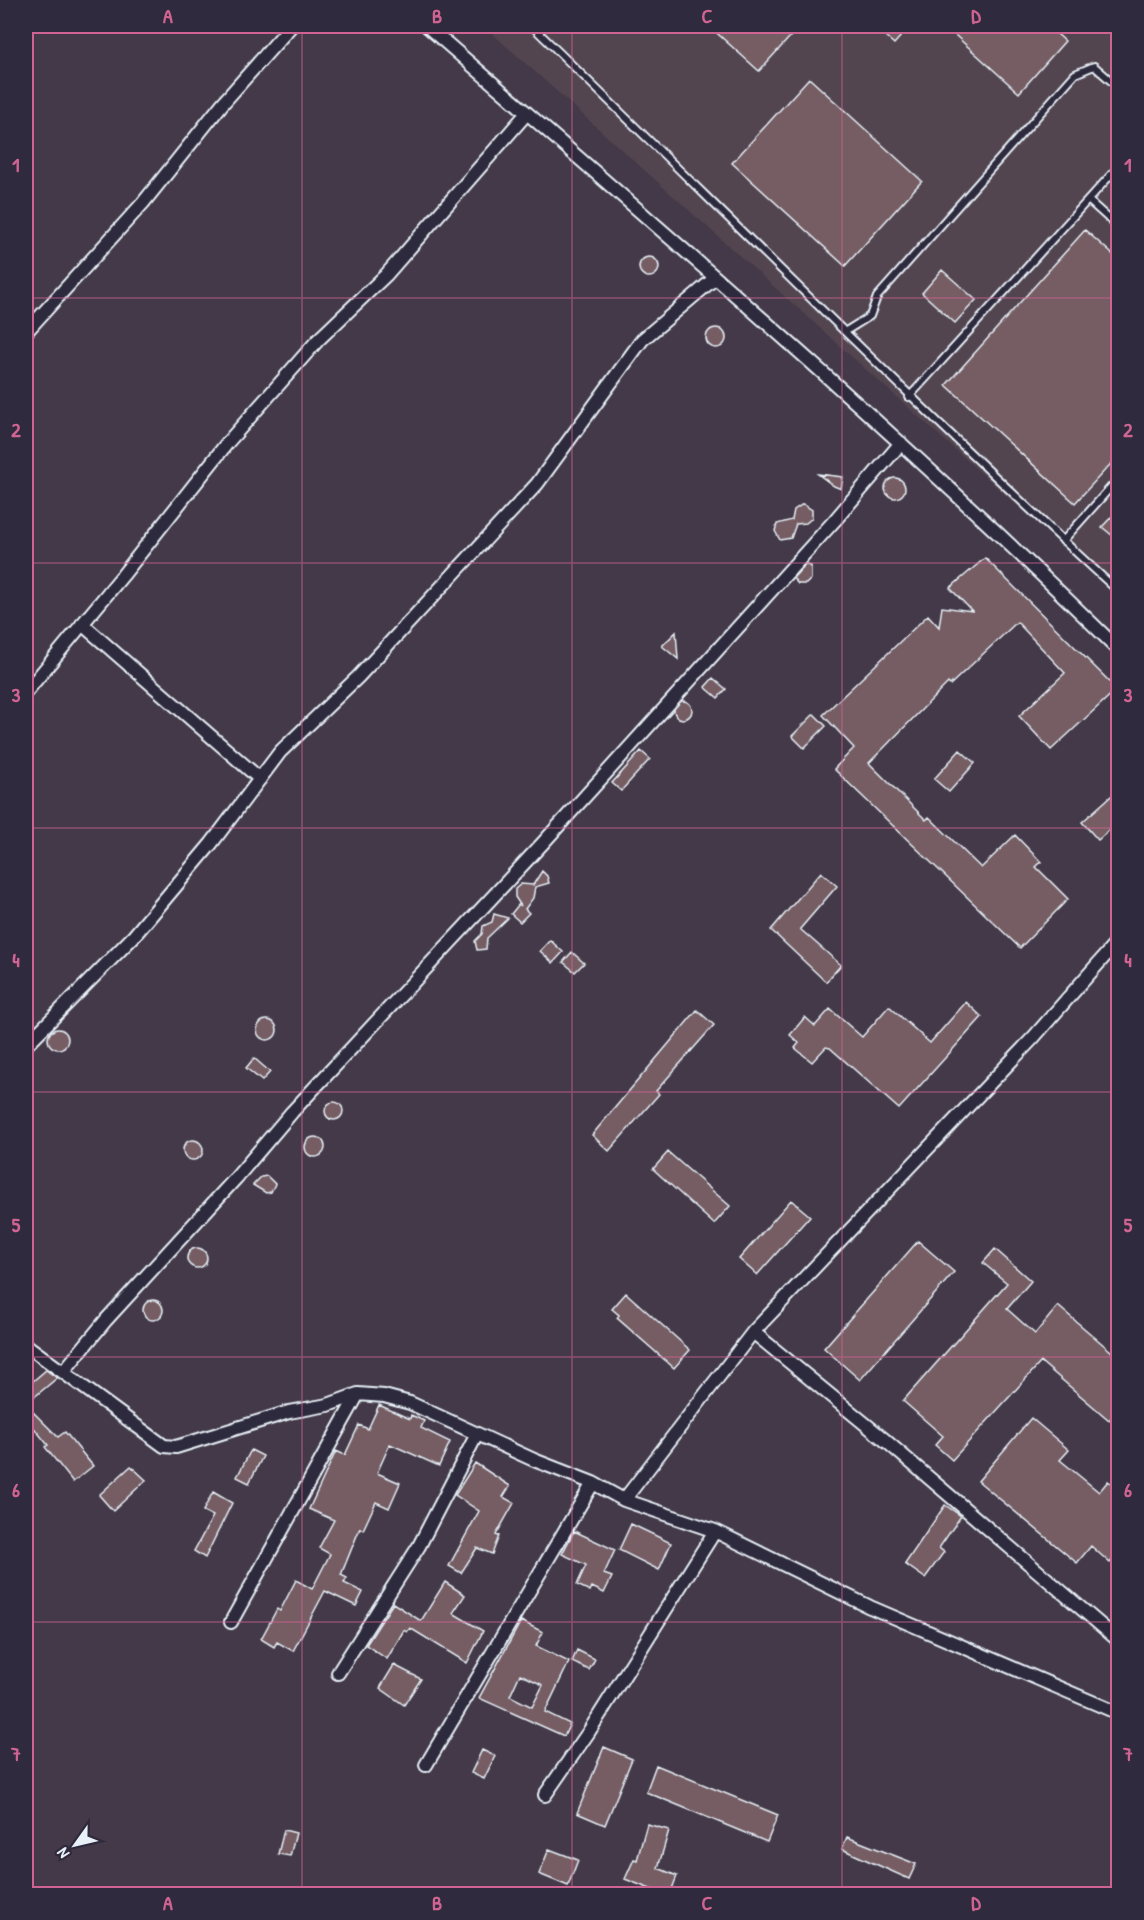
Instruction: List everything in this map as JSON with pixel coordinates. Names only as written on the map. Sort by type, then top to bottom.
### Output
[{"type":"street","points":[[26,332],[143,202],[223,103],[291,26]]},
{"type":"street","points":[[427,26],[992,525],[1119,650]]},
{"type":"street","points":[[26,692],[228,442],[318,340],[386,275],[527,112]]},
{"type":"street","points":[[26,1045],[133,937],[211,844],[280,753],[358,677],[537,484],[642,340],[715,278]]},
{"type":"street","points":[[64,1371],[106,1320],[237,1178],[292,1112],[542,844],[835,520],[901,443]]},
{"type":"street","points":[[82,624],[260,779]]},
{"type":"street","points":[[624,1500],[753,1332],[1033,1038],[1119,941]]},
{"type":"street","points":[[753,1332],[886,1441],[1119,1640]]},
{"type":"street","points":[[26,1346],[64,1371],[164,1446],[176,1447],[289,1412],[328,1405],[358,1395],[384,1396],[410,1403],[593,1483],[624,1500],[715,1531],[870,1607],[1119,1713]]},
{"type":"street","points":[[231,1622],[358,1395]]},
{"type":"street","points":[[338,1673],[419,1546],[477,1434]]},
{"type":"street","points":[[426,1766],[593,1483]]},
{"type":"street","points":[[545,1795],[588,1733],[715,1531]]},
{"type":"lane","points":[[532,26],[846,332],[909,397],[1119,591]]},
{"type":"lane","points":[[846,332],[870,316],[877,297],[1075,74],[1094,66],[1119,87]]},
{"type":"lane","points":[[909,397],[1119,167]]},
{"type":"lane","points":[[1088,200],[1119,227]]},
{"type":"lane","points":[[1063,541],[1119,478]]},
{"type":"shaded area","points":[[484,26],[1118,26],[1118,598],[1030,517]]},
{"type":"building","points":[[709,26],[800,26],[759,71]]},
{"type":"building","points":[[874,26],[910,26],[894,44]]},
{"type":"building","points":[[945,26],[1048,26],[1065,41],[1019,93]]},
{"type":"building","points":[[809,78],[922,181],[845,266],[732,163]]},
{"type":"building","points":[[1085,230],[1119,260],[1119,455],[1075,503],[946,385]]},
{"type":"building","points":[[649,257],[656,260],[659,267],[656,274],[649,277],[642,274],[639,267],[642,260]]},
{"type":"building","points":[[942,270],[976,300],[955,323],[922,293]]},
{"type":"building","points":[[716,328],[723,331],[726,338],[723,345],[716,348],[709,345],[706,338],[709,331]]},
{"type":"building","points":[[818,474],[843,477],[841,489],[834,486]]},
{"type":"building","points":[[895,478],[902,481],[905,488],[902,495],[895,498],[888,495],[885,488],[888,481]]},
{"type":"building","points":[[803,504],[812,510],[812,518],[806,523],[796,524],[791,538],[780,540],[775,531],[777,524],[792,520],[794,510]]},
{"type":"building","points":[[1119,509],[1119,541],[1102,527]]},
{"type":"building","points":[[985,558],[1117,689],[1051,750],[1019,716],[1065,673],[1017,622],[950,685],[948,683],[869,763],[926,820],[929,817],[981,868],[1015,835],[1041,862],[1036,867],[1068,899],[1020,948],[834,769],[854,748],[823,715],[928,615],[939,627],[942,607],[972,611],[950,588]]},
{"type":"building","points":[[805,565],[811,566],[811,579],[806,584],[798,584],[793,578]]},
{"type":"building","points":[[676,632],[678,659],[662,646]]},
{"type":"building","points":[[713,678],[726,689],[718,698],[705,687]]},
{"type":"building","points":[[683,701],[689,704],[692,710],[689,716],[683,719],[677,716],[674,710],[677,704]]},
{"type":"building","points":[[814,714],[826,726],[804,748],[792,736]]},
{"type":"building","points":[[960,750],[975,763],[949,792],[934,779]]},
{"type":"building","points":[[641,751],[650,759],[621,791],[612,783]]},
{"type":"building","points":[[1119,789],[1119,822],[1098,840],[1082,822]]},
{"type":"building","points":[[542,871],[549,883],[535,887],[533,898],[525,909],[529,913],[520,922],[511,914],[519,904],[521,906],[515,897],[515,889],[521,884],[533,885]]},
{"type":"building","points":[[821,872],[837,886],[800,929],[841,965],[826,982],[771,930]]},
{"type":"building","points":[[494,914],[508,918],[487,938],[486,949],[477,950],[475,941],[482,934],[483,926],[492,922]]},
{"type":"building","points":[[550,940],[563,952],[553,963],[540,951]]},
{"type":"building","points":[[572,952],[584,963],[575,972],[563,962]]},
{"type":"building","points":[[966,1002],[982,1017],[899,1109],[830,1048],[826,1047],[812,1062],[795,1048],[799,1043],[790,1035],[805,1017],[815,1026],[830,1009],[862,1037],[889,1006],[930,1043]]},
{"type":"building","points":[[697,1010],[714,1025],[656,1091],[659,1094],[609,1151],[592,1135]]},
{"type":"building","points":[[267,1020],[274,1023],[277,1030],[274,1037],[267,1040],[260,1037],[257,1030],[260,1023]]},
{"type":"building","points":[[58,1029],[65,1032],[68,1039],[65,1046],[58,1049],[51,1046],[48,1039],[51,1032]]},
{"type":"building","points":[[254,1058],[270,1072],[262,1081],[246,1068]]},
{"type":"building","points":[[334,1102],[340,1105],[343,1111],[340,1117],[334,1120],[328,1117],[325,1111],[328,1105]]},
{"type":"building","points":[[315,1137],[322,1140],[325,1147],[322,1154],[315,1157],[308,1154],[305,1147],[308,1140]]},
{"type":"building","points":[[193,1140],[200,1143],[203,1150],[200,1157],[193,1160],[186,1157],[183,1150],[186,1143]]},
{"type":"building","points":[[668,1152],[730,1206],[714,1224],[653,1169]]},
{"type":"building","points":[[267,1176],[275,1184],[271,1192],[266,1193],[253,1185],[261,1177]]},
{"type":"building","points":[[791,1200],[810,1216],[757,1275],[739,1259]]},
{"type":"building","points":[[918,1241],[954,1272],[860,1380],[824,1348]]},
{"type":"building","points":[[197,1248],[204,1251],[207,1258],[204,1265],[197,1268],[190,1265],[187,1258],[190,1251]]},
{"type":"building","points":[[995,1249],[1031,1281],[1007,1309],[1035,1334],[1058,1306],[1119,1358],[1119,1410],[1109,1420],[1041,1362],[952,1460],[935,1445],[943,1436],[903,1401],[1007,1283],[983,1263]]},
{"type":"building","points":[[626,1293],[690,1350],[674,1368],[617,1318],[619,1315],[612,1309]]},
{"type":"building","points":[[153,1300],[160,1303],[163,1310],[160,1317],[153,1320],[146,1317],[143,1310],[146,1303]]},
{"type":"building","points":[[46,1370],[57,1378],[26,1404],[26,1387]]},
{"type":"building","points":[[26,1405],[58,1437],[65,1432],[93,1466],[73,1482],[45,1447],[48,1445],[26,1418]]},
{"type":"building","points":[[379,1405],[410,1419],[411,1415],[424,1421],[421,1428],[450,1442],[439,1466],[390,1444],[377,1473],[400,1483],[389,1508],[376,1502],[363,1530],[360,1528],[341,1575],[347,1578],[344,1583],[363,1592],[356,1606],[325,1591],[293,1651],[277,1642],[274,1647],[261,1639],[277,1609],[280,1611],[296,1580],[312,1589],[330,1554],[319,1548],[334,1520],[309,1509],[336,1451],[345,1455],[359,1425],[368,1429]]},
{"type":"building","points":[[1031,1418],[1069,1450],[1060,1460],[1099,1492],[1108,1481],[1119,1489],[1119,1552],[1110,1563],[1091,1546],[1077,1563],[978,1481]]},
{"type":"building","points":[[251,1450],[263,1456],[249,1483],[237,1477]]},
{"type":"building","points":[[475,1463],[510,1486],[503,1497],[514,1503],[496,1535],[499,1536],[492,1554],[477,1548],[461,1573],[449,1566],[479,1511],[455,1495]]},
{"type":"building","points":[[131,1466],[146,1480],[113,1511],[99,1495]]},
{"type":"building","points":[[213,1492],[232,1503],[205,1558],[194,1551],[213,1516],[203,1511]]},
{"type":"building","points":[[945,1505],[961,1516],[939,1548],[944,1552],[925,1578],[905,1564]]},
{"type":"building","points":[[631,1524],[671,1543],[659,1570],[619,1550]]},
{"type":"building","points":[[574,1531],[615,1550],[604,1574],[612,1577],[604,1593],[592,1587],[590,1591],[577,1585],[586,1565],[562,1554]]},
{"type":"building","points":[[445,1582],[465,1595],[453,1613],[483,1631],[467,1663],[410,1628],[407,1632],[404,1630],[387,1659],[366,1645],[393,1603],[421,1621]]},
{"type":"building","points":[[521,1621],[543,1632],[536,1646],[569,1662],[545,1712],[570,1724],[564,1736],[479,1698]],"holes":[[[520,1674],[543,1685],[532,1707],[510,1696]]]},
{"type":"building","points":[[577,1650],[595,1659],[589,1670],[572,1662]]},
{"type":"building","points":[[394,1665],[421,1679],[404,1705],[380,1688]]},
{"type":"building","points":[[604,1747],[632,1759],[605,1825],[577,1813]]},
{"type":"building","points":[[482,1750],[495,1756],[484,1779],[471,1773]]},
{"type":"building","points":[[656,1765],[778,1815],[767,1842],[646,1792]]},
{"type":"building","points":[[647,1824],[669,1830],[658,1868],[677,1876],[670,1894],[663,1894],[625,1879],[634,1859],[637,1860]]},
{"type":"building","points":[[284,1830],[296,1833],[290,1856],[278,1854]]},
{"type":"building","points":[[847,1837],[916,1864],[909,1879],[842,1849]]},
{"type":"building","points":[[549,1849],[578,1860],[568,1886],[539,1874]]}]
